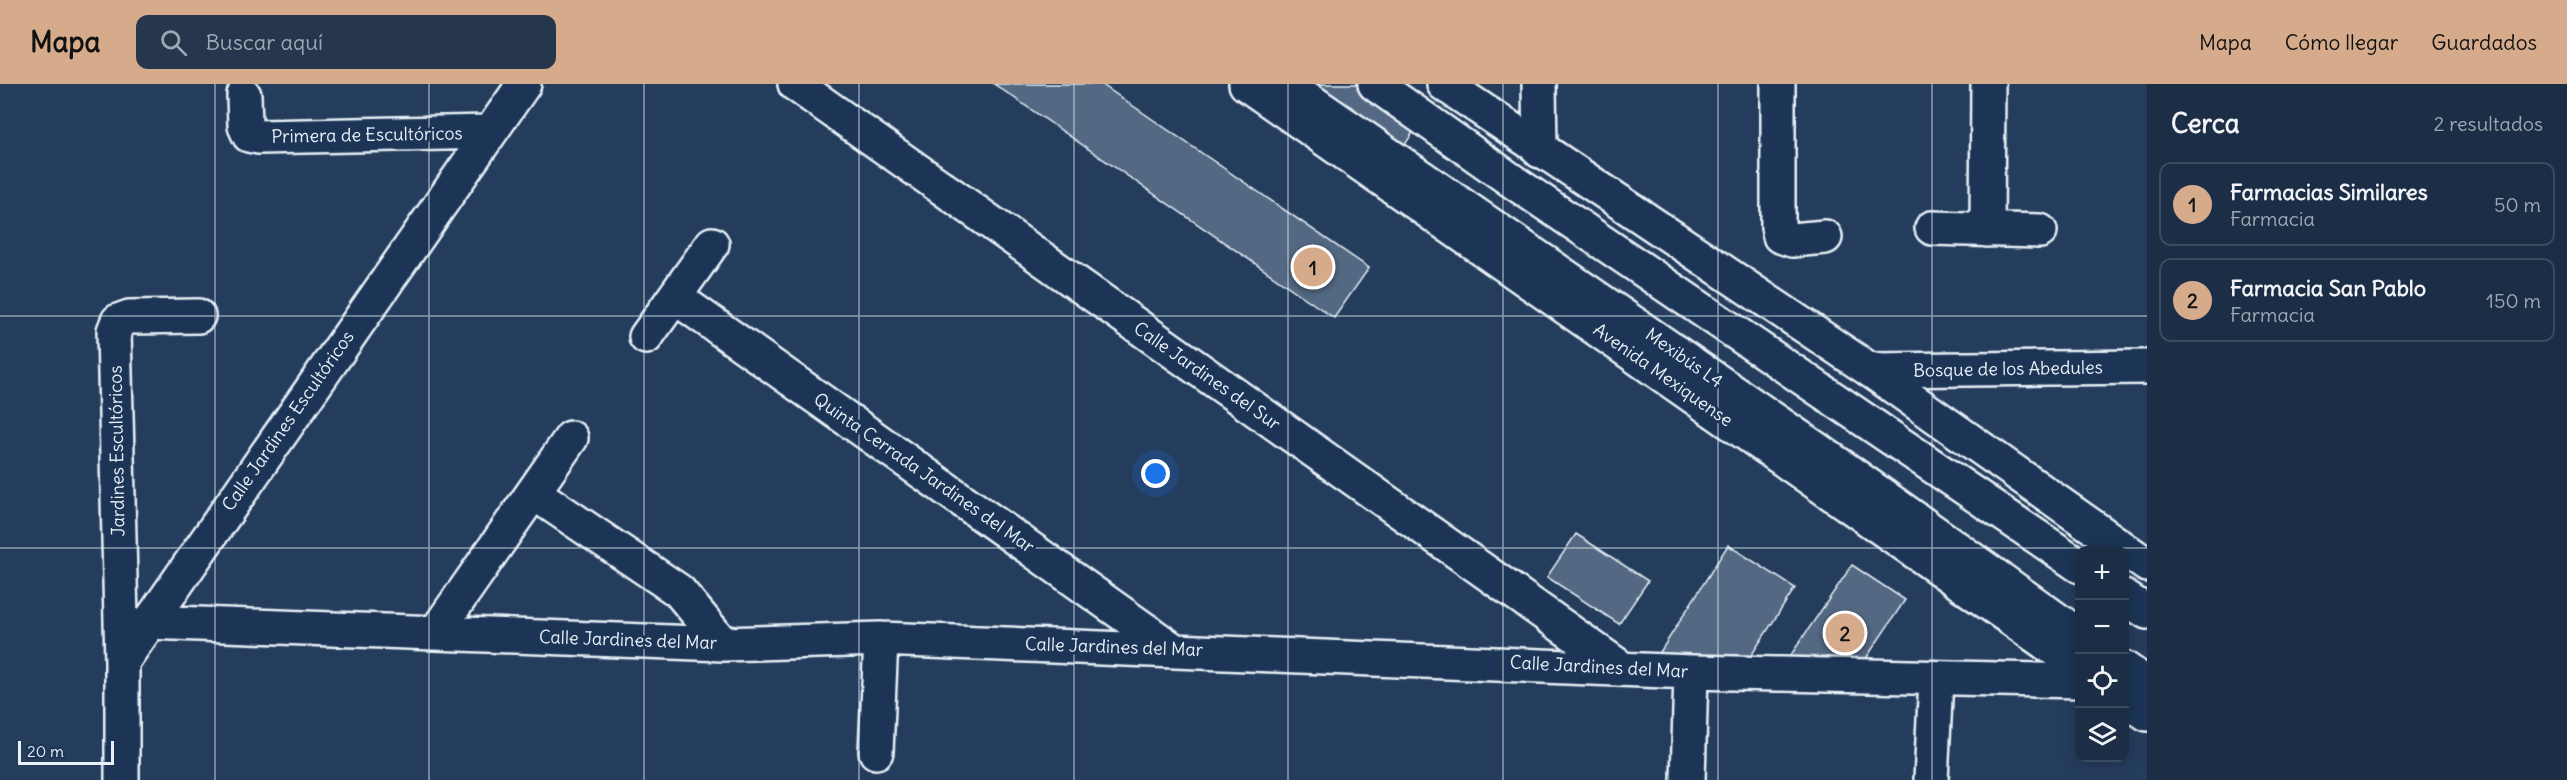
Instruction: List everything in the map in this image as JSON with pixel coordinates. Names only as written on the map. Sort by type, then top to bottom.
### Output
[{"type":"street","name":"Calle Jardines Escultóricos","points":[[122,662],[524,84]]},
{"type":"street","name":"Calle Jardines del Sur","points":[[795,84],[1620,667]]},
{"type":"street","name":"Avenida Mexiquense","points":[[1246,84],[2075,664]]},
{"type":"street","name":"Mexibús L4","points":[[1286,84],[1844,468],[2075,633]]},
{"type":"street","points":[[1375,84],[1528,191],[2075,563]]},
{"type":"street","points":[[1444,84],[1540,151],[1870,370],[2147,565]]},
{"type":"street","points":[[1539,84],[1540,151]]},
{"type":"street","points":[[1778,84],[1778,227],[1780,236],[1792,240],[1825,237]]},
{"type":"street","points":[[1987,230],[1988,84]]},
{"type":"street","name":"Primera de Escultóricos","points":[[244,95],[245,126],[249,135],[259,137],[490,132]]},
{"type":"street","points":[[1932,228],[2040,231]]},
{"type":"street","points":[[646,337],[712,244]]},
{"type":"street","name":"Quinta Cerrada Jardines del Mar","points":[[675,297],[1172,649]]},
{"type":"street","name":"Jardines Escultóricos","points":[[122,662],[114,331],[118,321],[129,316],[198,316]]},
{"type":"street","name":"Bosque de los Abedules","points":[[1870,370],[2147,367]]},
{"type":"street","points":[[436,632],[571,438]]},
{"type":"street","points":[[534,493],[679,591],[723,644]]},
{"type":"street","points":[[2129,600],[2147,612]]},
{"type":"street","name":"Calle Jardines del Mar","points":[[148,622],[723,644],[881,639],[1620,667],[1691,672],[2075,681]]},
{"type":"street","points":[[876,752],[881,639]]},
{"type":"street","points":[[122,662],[122,780]]},
{"type":"street","points":[[2129,671],[2147,684]]},
{"type":"street","points":[[1688,780],[1691,672]]},
{"type":"street","points":[[1930,780],[1936,679]]},
{"type":"street","points":[[2129,701],[2147,714]]},
{"type":"building","points":[[994,84],[1101,84],[1369,268],[1334,318]]},
{"type":"building","points":[[1295,84],[1365,84],[1420,122],[1398,155]]},
{"type":"building","points":[[1576,534],[1648,581],[1619,624],[1547,577]]},
{"type":"building","points":[[1728,545],[1795,588],[1745,665],[1655,660]]},
{"type":"building","points":[[1852,565],[1905,600],[1859,669],[1784,665]]},
{"type":"place","name":"Farmacias Similares","points":[[1313,267]]},
{"type":"place","name":"Farmacia San Pablo","points":[[1845,633]]}]
